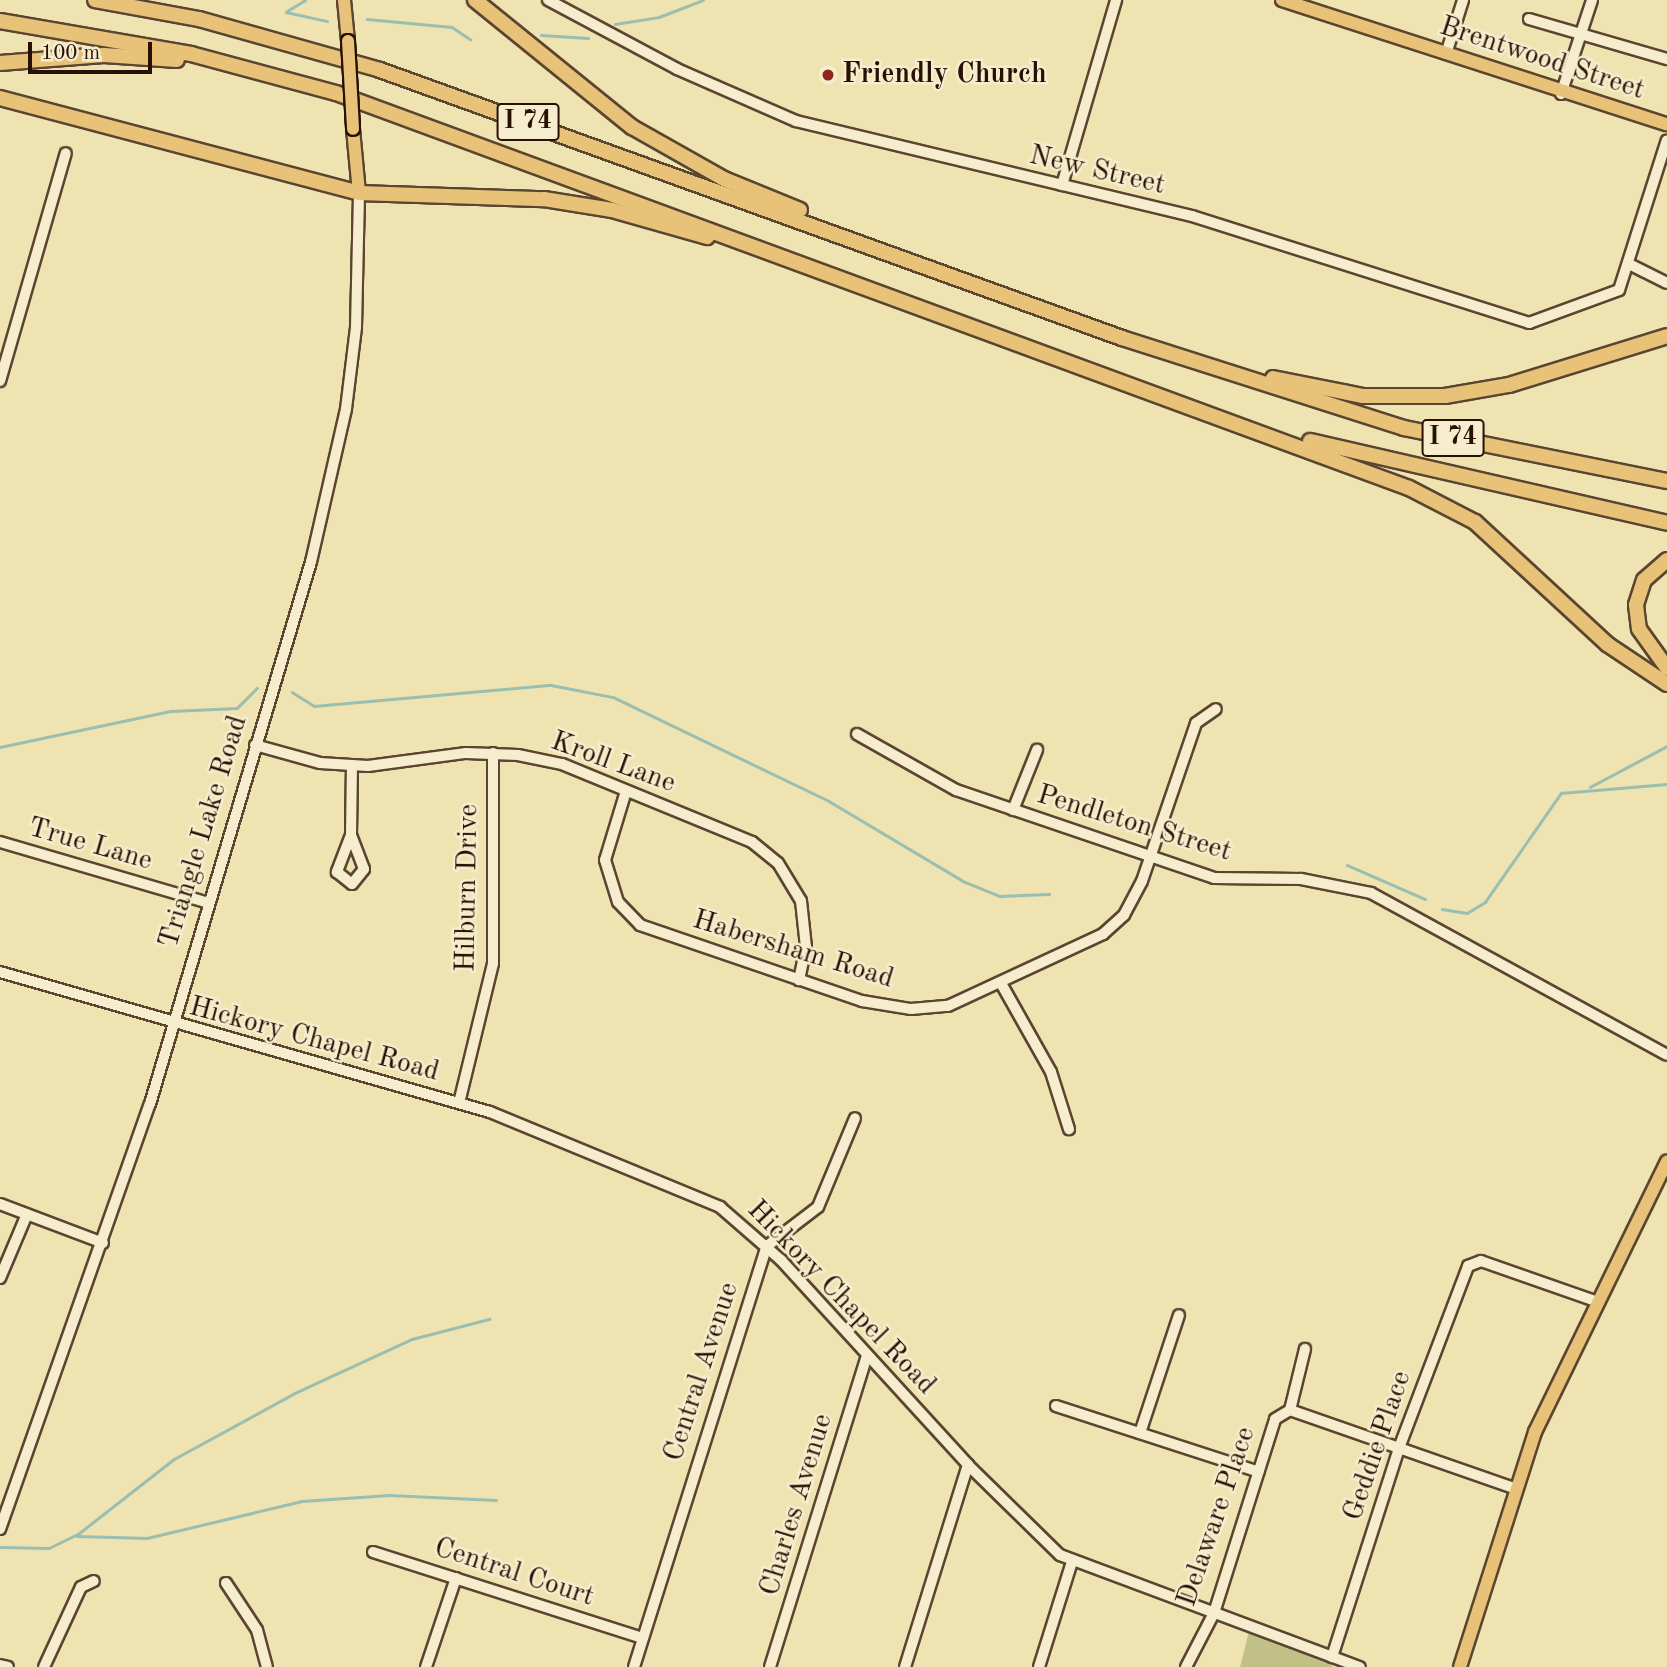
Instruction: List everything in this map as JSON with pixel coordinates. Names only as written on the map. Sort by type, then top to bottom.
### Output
[{"type":"highway","name":"I 74","points":[[95,0],[199,19],[380,70],[1244,378],[1404,428],[1667,481]]},
{"type":"highway","points":[[135,0],[199,19]]},
{"type":"highway","points":[[475,0],[632,127],[853,239]]},
{"type":"highway","name":"I 74","points":[[0,21],[145,44],[275,75],[789,257],[1027,351],[1261,430],[1667,523]]},
{"type":"highway","points":[[0,63],[127,55],[275,75]]},
{"type":"highway","points":[[0,98],[359,192],[579,203],[673,225],[758,255],[789,257]]},
{"type":"highway","points":[[1244,378],[1272,378],[1363,396],[1445,396],[1509,385],[1667,336]]},
{"type":"highway","points":[[1261,430],[1409,488],[1475,522],[1607,644],[1667,684]]},
{"type":"highway","points":[[1667,560],[1644,580],[1636,605],[1639,629],[1667,668]]},
{"type":"main road","name":"Triangle Lake Road","points":[[344,0],[359,192]]},
{"type":"main road","name":"Brentwood Street","points":[[1282,0],[1561,94],[1667,124]]},
{"type":"main road","points":[[1460,1667],[1514,1488],[1598,1302],[1667,1161]]},
{"type":"street","name":"New Street","points":[[548,0],[677,69],[796,121],[1192,216],[1529,323],[1619,290],[1667,140]]},
{"type":"street","points":[[1062,185],[1116,0]]},
{"type":"street","points":[[1446,54],[1463,0]]},
{"type":"street","points":[[1561,94],[1591,0]]},
{"type":"street","points":[[1530,19],[1667,59]]},
{"type":"street","points":[[0,381],[66,153]]},
{"type":"street","name":"Triangle Lake Road","points":[[0,1529],[103,1243],[311,562],[346,409],[356,327],[359,192]]},
{"type":"street","points":[[1629,264],[1667,283]]},
{"type":"street","name":"Habersham Road","points":[[626,791],[606,860],[612,890],[627,914],[640,925],[799,980],[911,1009],[948,1006],[1002,985],[1103,934],[1124,915],[1150,857],[1196,723],[1216,709]]},
{"type":"street","name":"Pendleton Street","points":[[858,734],[956,790],[1214,878],[1301,879],[1371,893],[1667,1055]]},
{"type":"street","name":"Kroll Lane","points":[[255,745],[352,765],[493,753],[562,764],[752,842],[778,863],[805,915],[799,980]]},
{"type":"street","points":[[1013,810],[1037,750]]},
{"type":"street","name":"Hilburn Drive","points":[[459,1103],[493,963],[493,753]]},
{"type":"street","points":[[351,835],[352,765]]},
{"type":"street","name":"True Lane","points":[[0,842],[208,903]]},
{"type":"street","name":"Hickory Chapel Road","points":[[0,972],[171,1024],[459,1103],[704,1199],[767,1246],[968,1465],[1036,1535],[1072,1562],[1360,1667]]},
{"type":"street","points":[[1002,985],[1051,1072],[1069,1129]]},
{"type":"street","points":[[767,1246],[818,1207],[855,1118]]},
{"type":"street","points":[[0,1204],[103,1243]]},
{"type":"street","points":[[0,1279],[27,1214]]},
{"type":"street","name":"Central Avenue","points":[[634,1667],[767,1246]]},
{"type":"street","name":"Geddie Place","points":[[1332,1657],[1399,1448],[1465,1270],[1481,1261],[1598,1302]]},
{"type":"street","points":[[1140,1433],[1178,1315]]},
{"type":"street","name":"Delaware Place","points":[[1186,1667],[1213,1613],[1275,1419],[1290,1410],[1305,1349]]},
{"type":"street","name":"Charles Avenue","points":[[770,1667],[867,1356]]},
{"type":"street","points":[[1056,1406],[1259,1472]]},
{"type":"street","points":[[1290,1410],[1514,1488]]},
{"type":"street","points":[[905,1667],[968,1465]]},
{"type":"street","name":"Central Court","points":[[373,1552],[642,1638]]},
{"type":"street","points":[[1039,1667],[1072,1562]]},
{"type":"street","points":[[426,1667],[456,1578]]},
{"type":"street","points":[[44,1667],[81,1587],[94,1581]]},
{"type":"street","points":[[226,1583],[257,1630],[267,1667]]},
{"type":"street","points":[[0,1665],[8,1667]]},
{"type":"green space","points":[[1249,1631],[1333,1662],[1332,1667],[1240,1667]]},
{"type":"waterway","points":[[287,11],[305,0]]},
{"type":"waterway","points":[[615,24],[659,17],[703,0]]},
{"type":"waterway","points":[[286,12],[327,21]]},
{"type":"waterway","points":[[367,19],[452,27],[470,39]]},
{"type":"waterway","points":[[541,35],[588,38]]},
{"type":"waterway","points":[[292,692],[314,706],[551,685],[613,697],[829,801],[965,882],[1000,896],[1049,894]]},
{"type":"waterway","points":[[0,747],[171,711],[237,708],[257,688]]},
{"type":"waterway","points":[[1590,787],[1667,746]]},
{"type":"waterway","points":[[1442,909],[1467,913],[1485,902],[1561,793],[1667,784]]},
{"type":"waterway","points":[[1347,865],[1425,899]]},
{"type":"waterway","points":[[0,1547],[49,1548],[78,1534],[174,1459],[295,1393],[412,1339],[489,1319]]},
{"type":"waterway","points":[[77,1536],[147,1538],[302,1501],[389,1495],[496,1500]]},
{"type":"place","name":"Friendly Church","points":[[828,75]]}]
